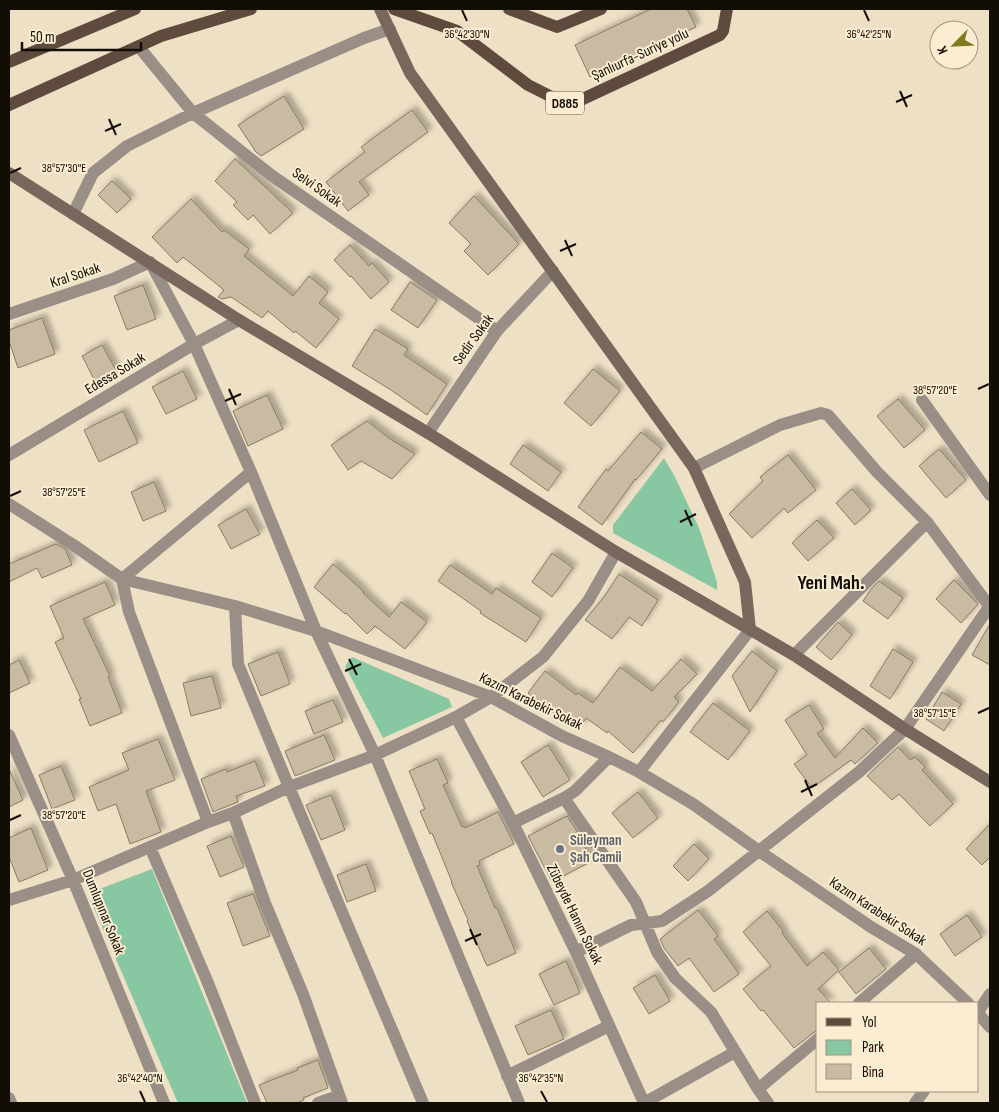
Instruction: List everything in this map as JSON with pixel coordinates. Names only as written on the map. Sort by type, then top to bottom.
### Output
[{"type":"main road","points":[[9,62],[135,9]]},
{"type":"main road","points":[[9,105],[161,36],[251,9]]},
{"type":"main road","points":[[380,9],[410,73],[694,468],[745,582],[750,630]]},
{"type":"main road","name":"Şanlıurfa-Suriye yolu","points":[[394,9],[457,31],[528,85],[564,103],[572,104],[720,35],[723,31],[727,9]]},
{"type":"main road","points":[[509,9],[557,27],[601,9]]},
{"type":"main road","points":[[9,173],[239,320],[428,433],[616,552],[794,655],[905,729],[990,782]]},
{"type":"street","points":[[73,214],[93,173],[127,146],[193,113],[346,45],[390,29]]},
{"type":"street","name":"Selvi Sokak","points":[[139,47],[193,113],[270,175],[497,332]]},
{"type":"street","points":[[150,262],[194,344],[251,472],[316,631],[375,755],[519,1103]]},
{"type":"street","name":"Kral Sokak","points":[[9,314],[113,279],[150,262]]},
{"type":"street","name":"Sedir Sokak","points":[[428,433],[497,332],[553,271]]},
{"type":"street","name":"Edessa Sokak","points":[[9,455],[194,344],[239,320]]},
{"type":"street","points":[[922,400],[990,495]]},
{"type":"street","points":[[576,952],[631,925],[662,921],[708,891],[859,772],[905,729],[990,607],[927,522],[877,472],[828,415],[821,413],[780,424],[694,468]]},
{"type":"street","points":[[208,822],[129,612],[122,579],[251,472]]},
{"type":"street","name":"Kazım Karabekir Sokak","points":[[9,504],[75,546],[122,579],[235,606],[316,631],[491,697],[562,736],[639,772],[693,804],[871,927],[916,954],[967,1002]]},
{"type":"street","points":[[794,655],[927,522]]},
{"type":"street","points":[[9,900],[73,880],[233,813],[289,787],[375,755],[456,717],[491,697],[544,657],[588,601],[616,552]]},
{"type":"street","points":[[235,606],[238,664],[423,1103]]},
{"type":"street","points":[[639,772],[750,630]]},
{"type":"street","name":"Zübeyde Hanım Sokak","points":[[456,717],[513,823],[576,952],[644,1103]]},
{"type":"street","name":"Dumlupınar Sokak","points":[[9,735],[73,880],[164,1103]]},
{"type":"street","points":[[513,823],[576,791],[610,757]]},
{"type":"street","points":[[564,798],[636,902],[657,952],[675,978],[711,1012],[768,1103]]},
{"type":"street","points":[[233,813],[265,903],[303,994],[340,1100],[318,1103]]},
{"type":"street","points":[[150,847],[208,984],[255,1103]]},
{"type":"street","points":[[861,1002],[916,954]]},
{"type":"street","points":[[979,1010],[990,994]]},
{"type":"street","points":[[979,1013],[990,1027]]},
{"type":"street","points":[[507,1076],[609,1026]]},
{"type":"street","points":[[758,1089],[816,1041]]},
{"type":"street","points":[[644,1103],[735,1052]]},
{"type":"street","points":[[915,1103],[923,1092]]},
{"type":"street","points":[[9,1098],[11,1103]]},
{"type":"green space","points":[[664,458],[699,528],[717,582],[717,590],[613,533],[613,525]]},
{"type":"green space","points":[[352,657],[449,699],[452,707],[383,738],[345,666]]},
{"type":"green space","points":[[152,869],[247,1103],[178,1103],[91,901],[97,890]]},
{"type":"building","points":[[651,9],[687,9],[696,27],[590,77],[575,45]]},
{"type":"building","points":[[284,96],[304,129],[261,156],[256,152],[238,125]]},
{"type":"building","points":[[412,110],[428,132],[359,182],[369,195],[348,211],[326,182],[365,152],[361,147]]},
{"type":"building","points":[[235,159],[293,213],[270,234],[253,215],[248,220],[233,205],[237,202],[215,181]]},
{"type":"building","points":[[112,181],[131,199],[117,213],[98,195]]},
{"type":"building","points":[[474,196],[519,244],[488,275],[464,251],[471,244],[449,223]]},
{"type":"building","points":[[191,199],[222,232],[224,230],[249,249],[244,256],[293,296],[309,276],[328,292],[319,303],[339,319],[316,348],[295,331],[294,333],[268,311],[262,318],[231,297],[222,299],[218,297],[224,290],[183,257],[177,263],[152,237]]},
{"type":"building","points":[[350,245],[369,266],[372,263],[389,282],[371,299],[334,260]]},
{"type":"building","points":[[410,282],[437,300],[418,328],[391,310]]},
{"type":"building","points":[[143,285],[156,319],[127,330],[114,296]]},
{"type":"building","points":[[42,318],[55,354],[18,368],[9,341],[9,330]]},
{"type":"building","points":[[375,329],[408,349],[404,355],[447,384],[427,415],[352,366]]},
{"type":"building","points":[[102,345],[118,374],[97,385],[82,356]]},
{"type":"building","points":[[593,369],[620,391],[591,426],[564,403]]},
{"type":"building","points":[[183,371],[197,399],[166,414],[152,387]]},
{"type":"building","points":[[267,395],[283,429],[248,446],[233,411]]},
{"type":"building","points":[[898,399],[925,430],[904,448],[877,416]]},
{"type":"building","points":[[123,411],[138,443],[99,462],[84,430]]},
{"type":"building","points":[[367,421],[390,439],[415,454],[392,479],[361,461],[348,470],[331,445]]},
{"type":"building","points":[[641,432],[662,449],[635,479],[602,525],[578,507],[606,469],[608,471]]},
{"type":"building","points":[[523,445],[561,472],[548,491],[510,464]]},
{"type":"building","points":[[939,449],[966,480],[946,498],[919,466]]},
{"type":"building","points":[[788,455],[816,490],[788,513],[784,508],[752,538],[729,514],[763,481],[760,477]]},
{"type":"building","points":[[154,482],[166,511],[143,521],[131,492]]},
{"type":"building","points":[[852,489],[871,510],[855,525],[836,503]]},
{"type":"building","points":[[246,509],[260,534],[231,549],[218,525]]},
{"type":"building","points":[[817,520],[834,538],[808,561],[792,543]]},
{"type":"building","points":[[56,544],[65,549],[72,565],[42,578],[37,568],[9,582],[9,564]]},
{"type":"building","points":[[552,553],[573,568],[552,597],[532,582]]},
{"type":"building","points":[[333,564],[389,617],[401,602],[427,622],[405,649],[375,626],[367,634],[346,613],[314,587]]},
{"type":"building","points":[[450,565],[492,594],[496,588],[541,618],[526,642],[480,613],[481,611],[438,581]]},
{"type":"building","points":[[619,574],[658,600],[642,626],[629,617],[612,639],[585,620],[604,597]]},
{"type":"building","points":[[954,580],[978,604],[961,623],[936,599]]},
{"type":"building","points":[[879,581],[903,598],[888,619],[863,601]]},
{"type":"building","points":[[105,582],[115,605],[83,619],[110,676],[108,677],[122,713],[90,726],[79,699],[81,699],[55,642],[64,638],[50,606]]},
{"type":"building","points":[[838,622],[852,635],[831,660],[816,647]]},
{"type":"building","points":[[990,624],[990,665],[972,655]]},
{"type":"building","points":[[893,649],[913,662],[890,699],[870,686]]},
{"type":"building","points":[[752,651],[777,671],[750,712],[732,676]]},
{"type":"building","points":[[278,652],[290,684],[261,696],[248,664]]},
{"type":"building","points":[[681,659],[697,674],[674,697],[679,702],[663,722],[661,720],[633,753],[608,731],[607,733],[586,718],[580,727],[556,711],[554,713],[528,693],[545,671],[576,695],[578,693],[593,703],[620,667],[652,691]]},
{"type":"building","points":[[19,660],[30,683],[9,693],[9,665]]},
{"type":"building","points":[[212,676],[221,708],[191,716],[183,683]]},
{"type":"building","points":[[942,692],[961,704],[944,731],[926,719]]},
{"type":"building","points":[[333,700],[343,722],[314,734],[305,711]]},
{"type":"building","points":[[713,703],[750,731],[728,760],[690,732]]},
{"type":"building","points":[[809,705],[824,729],[817,733],[835,758],[863,728],[878,743],[855,764],[851,760],[812,788],[794,764],[807,755],[785,720]]},
{"type":"building","points":[[324,735],[335,760],[295,776],[285,751]]},
{"type":"building","points":[[158,739],[175,780],[146,791],[161,832],[130,844],[116,804],[98,811],[89,787],[129,770],[122,753]]},
{"type":"building","points":[[548,745],[570,780],[543,797],[521,762]]},
{"type":"building","points":[[898,747],[910,760],[915,757],[925,767],[922,770],[953,804],[930,826],[899,794],[892,800],[867,776]]},
{"type":"building","points":[[437,759],[448,783],[443,785],[462,827],[464,826],[465,828],[498,812],[514,844],[479,861],[480,865],[477,866],[516,953],[487,966],[432,833],[430,834],[420,811],[425,809],[409,771]]},
{"type":"building","points":[[255,761],[265,786],[236,796],[238,802],[213,812],[201,779],[226,769],[227,772]]},
{"type":"building","points":[[61,766],[75,800],[52,809],[39,775]]},
{"type":"building","points":[[9,769],[23,800],[9,807]]},
{"type":"building","points":[[638,792],[658,818],[633,838],[612,813]]},
{"type":"building","points":[[331,795],[345,830],[321,840],[306,805]]},
{"type":"building","name":"Süleyman Şah Camii","points":[[567,816],[592,861],[552,882],[528,836]]},
{"type":"building","points":[[990,824],[990,857],[982,865],[966,849]]},
{"type":"building","points":[[31,828],[48,870],[19,882],[9,857],[9,838]]},
{"type":"building","points":[[231,836],[244,867],[220,877],[207,846]]},
{"type":"building","points":[[694,844],[709,859],[688,881],[673,866]]},
{"type":"building","points":[[366,864],[376,891],[347,902],[337,875]]},
{"type":"building","points":[[253,894],[270,936],[243,946],[227,903]]},
{"type":"building","points":[[698,910],[718,936],[714,939],[739,974],[714,992],[689,958],[678,966],[664,948],[660,939]]},
{"type":"building","points":[[767,911],[807,966],[823,952],[839,970],[818,989],[830,1002],[816,1002],[816,1031],[794,1048],[743,989],[771,966],[743,932]]},
{"type":"building","points":[[967,915],[982,937],[955,956],[940,934]]},
{"type":"building","points":[[869,948],[886,969],[856,994],[839,972]]},
{"type":"building","points":[[566,961],[580,993],[554,1005],[539,974]]},
{"type":"building","points":[[655,975],[670,1001],[649,1014],[633,988]]},
{"type":"building","points":[[551,1010],[564,1039],[528,1055],[515,1026]]},
{"type":"building","points":[[318,1060],[328,1088],[303,1098],[304,1100],[296,1103],[267,1103],[259,1085]]},
{"type":"place","name":"Süleyman Şah Camii","points":[[560,849]]},
{"type":"district","name":"Yeni Mah.","points":[[831,582]]}]
